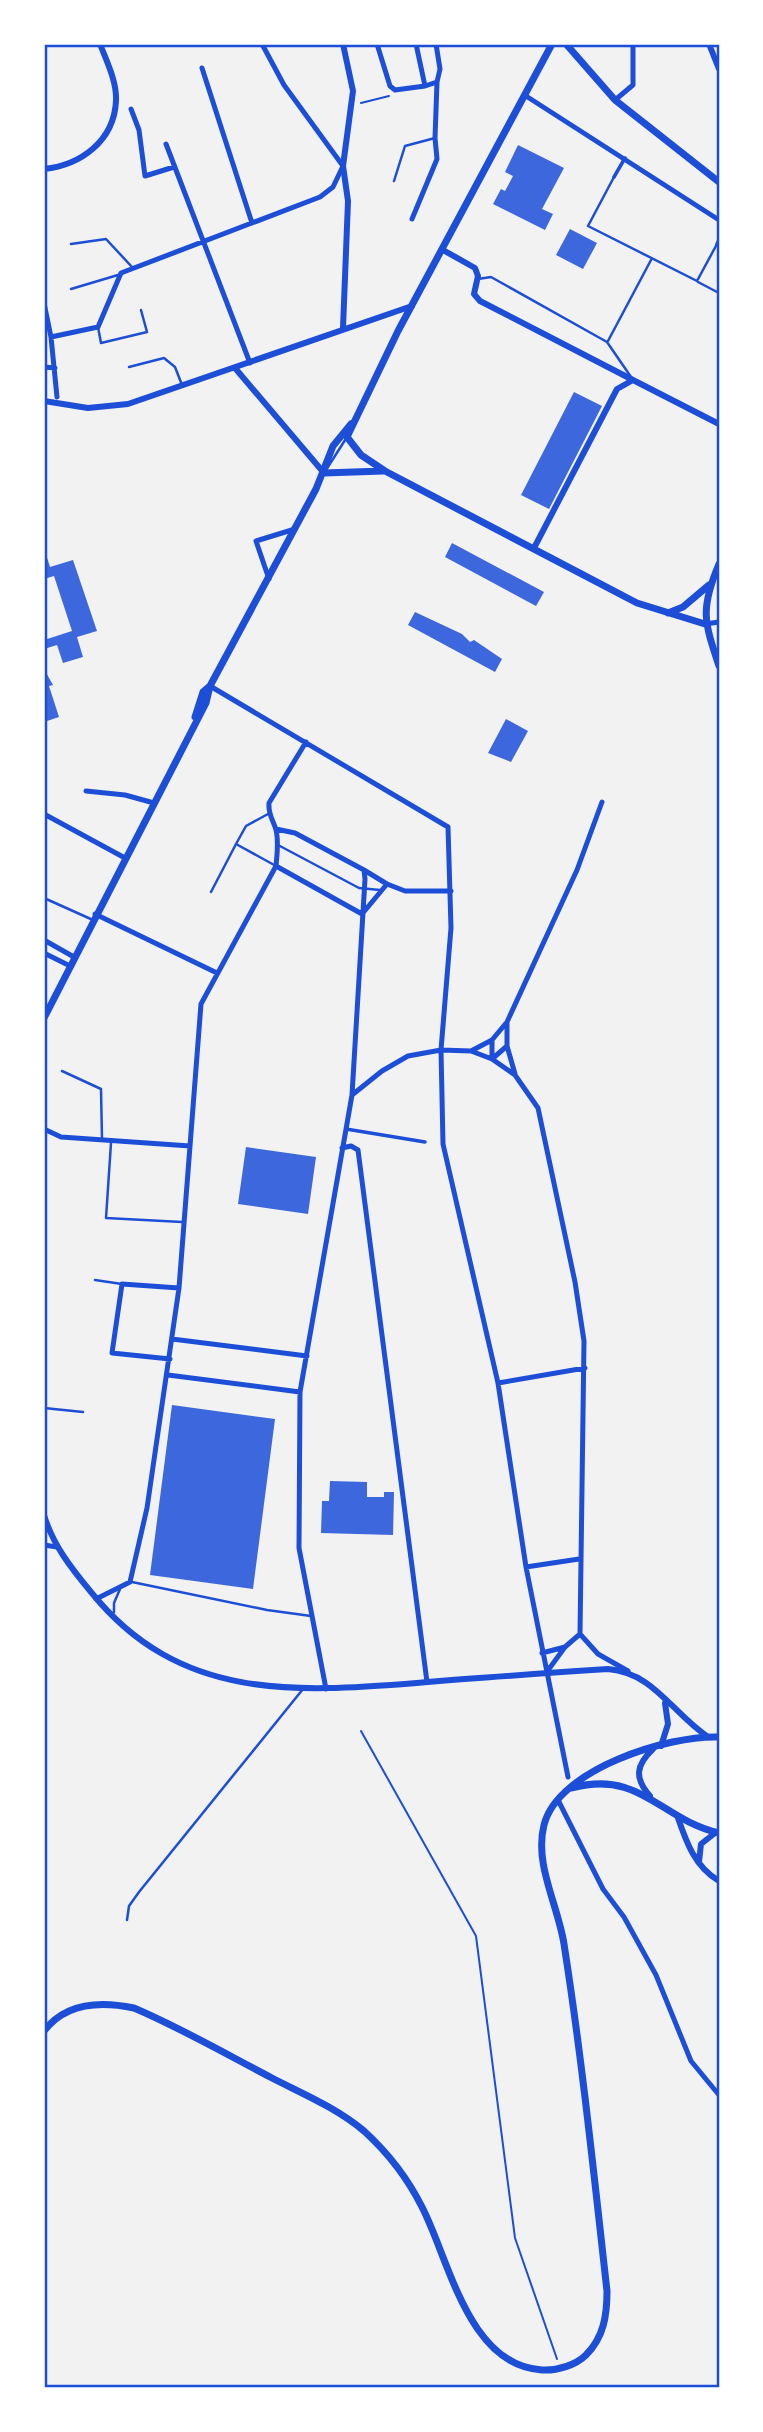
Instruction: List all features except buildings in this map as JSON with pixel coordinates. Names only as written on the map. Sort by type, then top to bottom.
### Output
[{"type":"main road","points":[[552,44],[412,306],[347,437],[360,455],[385,471],[637,603],[705,624]]},
{"type":"main road","points":[[566,44],[615,100],[719,182]]},
{"type":"main road","points":[[44,1018],[193,725],[203,692],[210,686],[269,579],[324,472],[338,436],[354,421]]},
{"type":"main road","points":[[324,472],[385,471]]},
{"type":"main road","points":[[719,564],[712,582],[705,624],[719,666]]},
{"type":"main road","points":[[667,613],[690,602],[712,582]]},
{"type":"main road","points":[[44,2031],[56,2018],[84,2005],[114,2004],[134,2008],[337,2112],[379,2146],[412,2189],[430,2226],[455,2292],[484,2335],[519,2364],[545,2371],[560,2369],[582,2359],[596,2343],[607,2314],[607,2291],[578,2032],[564,1938],[541,1851],[544,1824],[568,1789],[600,1768],[657,1748],[719,1737]]},
{"type":"main road","points":[[568,1789],[595,1783],[615,1783],[650,1796],[677,1815],[717,1833]]},
{"type":"street","points":[[44,169],[72,164],[85,156],[100,142],[111,125],[116,102],[114,83],[100,44]]},
{"type":"street","points":[[262,44],[284,85],[343,166]]},
{"type":"street","points":[[343,328],[348,201],[343,166],[353,91],[344,44]]},
{"type":"street","points":[[377,44],[385,75],[395,90],[437,82]]},
{"type":"street","points":[[416,44],[425,86]]},
{"type":"street","points":[[412,219],[435,169],[437,82],[440,69],[436,44]]},
{"type":"street","points":[[615,100],[633,85],[633,44]]},
{"type":"street","points":[[709,44],[719,69]]},
{"type":"street","points":[[202,68],[252,223]]},
{"type":"street","points":[[526,96],[719,220]]},
{"type":"street","points":[[131,108],[139,130],[145,176],[174,167]]},
{"type":"street","points":[[166,144],[250,363]]},
{"type":"street","points":[[614,177],[625,158]]},
{"type":"street","points":[[51,337],[98,327],[121,274],[132,267],[320,197],[333,187],[343,166]]},
{"type":"street","points":[[443,250],[475,268],[478,279],[474,294],[480,301],[719,424]]},
{"type":"street","points":[[44,303],[51,337],[57,397]]},
{"type":"street","points":[[44,401],[72,407],[112,407],[182,386],[412,306]]},
{"type":"street","points":[[44,367],[55,368]]},
{"type":"street","points":[[235,368],[324,472]]},
{"type":"street","points":[[534,548],[617,389],[633,380]]},
{"type":"street","points":[[269,579],[256,541],[295,529]]},
{"type":"street","points":[[705,624],[719,622]]},
{"type":"street","points":[[210,686],[448,827],[451,891],[441,1050],[443,1144],[498,1383],[526,1567],[568,1777]]},
{"type":"street","points":[[96,1599],[130,1582],[147,1508],[179,1288],[201,1004],[276,866],[278,845],[276,829],[268,814],[269,803],[306,741]]},
{"type":"street","points":[[86,791],[125,795],[153,803]]},
{"type":"street","points":[[471,1051],[492,1040],[507,1022],[577,870],[602,802]]},
{"type":"street","points":[[44,814],[125,858]]},
{"type":"street","points":[[276,829],[295,832],[387,884],[405,891],[451,891]]},
{"type":"street","points":[[276,866],[362,914]]},
{"type":"street","points":[[327,1689],[299,1548],[300,1392],[352,1095],[364,870]]},
{"type":"street","points":[[362,914],[387,884]]},
{"type":"street","points":[[94,917],[217,974]]},
{"type":"street","points":[[44,940],[74,957]]},
{"type":"street","points":[[44,953],[69,966]]},
{"type":"street","points":[[507,1022],[507,1045],[515,1075],[537,1108],[575,1282],[585,1368],[579,1559],[580,1634],[598,1654],[646,1680],[665,1701],[708,1737]]},
{"type":"street","points":[[492,1040],[492,1059]]},
{"type":"street","points":[[492,1059],[507,1045]]},
{"type":"street","points":[[352,1095],[399,1060],[441,1050],[471,1051],[492,1059],[515,1075]]},
{"type":"street","points":[[44,1129],[61,1137],[190,1146]]},
{"type":"street","points":[[346,1129],[425,1142]]},
{"type":"street","points":[[342,1148],[351,1146],[358,1150],[427,1682]]},
{"type":"street","points":[[170,1359],[113,1353],[122,1284],[179,1288]]},
{"type":"street","points":[[173,1339],[307,1356]]},
{"type":"street","points":[[498,1383],[585,1368]]},
{"type":"street","points":[[168,1375],[300,1392]]},
{"type":"street","points":[[44,1515],[45,1526],[57,1547],[96,1599],[136,1634],[177,1662],[251,1686],[327,1689],[608,1669],[628,1671]]},
{"type":"street","points":[[44,1545],[57,1547]]},
{"type":"street","points":[[526,1567],[579,1559]]},
{"type":"street","points":[[546,1673],[565,1647],[580,1634]]},
{"type":"street","points":[[542,1653],[565,1647]]},
{"type":"street","points":[[650,1796],[640,1783],[639,1764],[657,1748],[668,1724],[665,1701]]},
{"type":"street","points":[[558,1800],[603,1889],[624,1917],[656,1975],[691,2061],[719,2095]]},
{"type":"street","points":[[677,1815],[688,1847],[699,1864],[719,1881]]},
{"type":"street","points":[[699,1864],[701,1844],[717,1833]]},
{"type":"lane","points":[[394,181],[405,146],[435,138]]},
{"type":"lane","points":[[614,177],[588,226],[719,293]]},
{"type":"lane","points":[[71,244],[106,240],[132,267]]},
{"type":"lane","points":[[697,281],[718,242]]},
{"type":"lane","points":[[607,342],[651,260]]},
{"type":"lane","points":[[71,289],[121,274]]},
{"type":"lane","points":[[478,279],[491,277],[607,342],[633,380]]},
{"type":"lane","points":[[98,327],[101,343],[147,332],[141,310]]},
{"type":"lane","points":[[129,366],[164,358],[175,368],[182,386]]},
{"type":"lane","points":[[324,472],[347,437]]},
{"type":"lane","points":[[211,892],[246,826],[268,814]]},
{"type":"lane","points":[[236,844],[276,866]]},
{"type":"lane","points":[[278,845],[364,888],[381,890]]},
{"type":"lane","points":[[44,898],[94,917]]},
{"type":"lane","points":[[62,1071],[101,1089],[102,1139]]},
{"type":"lane","points":[[111,1139],[106,1218],[184,1222]]},
{"type":"lane","points":[[95,1280],[122,1284]]},
{"type":"lane","points":[[44,1408],[83,1412]]},
{"type":"lane","points":[[130,1582],[267,1610],[311,1616]]},
{"type":"lane","points":[[114,1612],[114,1603],[120,1589]]},
{"type":"lane","points":[[127,1920],[129,1906],[139,1892],[303,1689]]},
{"type":"path","points":[[362,103],[385,99]]},
{"type":"path","points":[[361,1731],[476,1936],[515,2238],[560,2369]]}]
